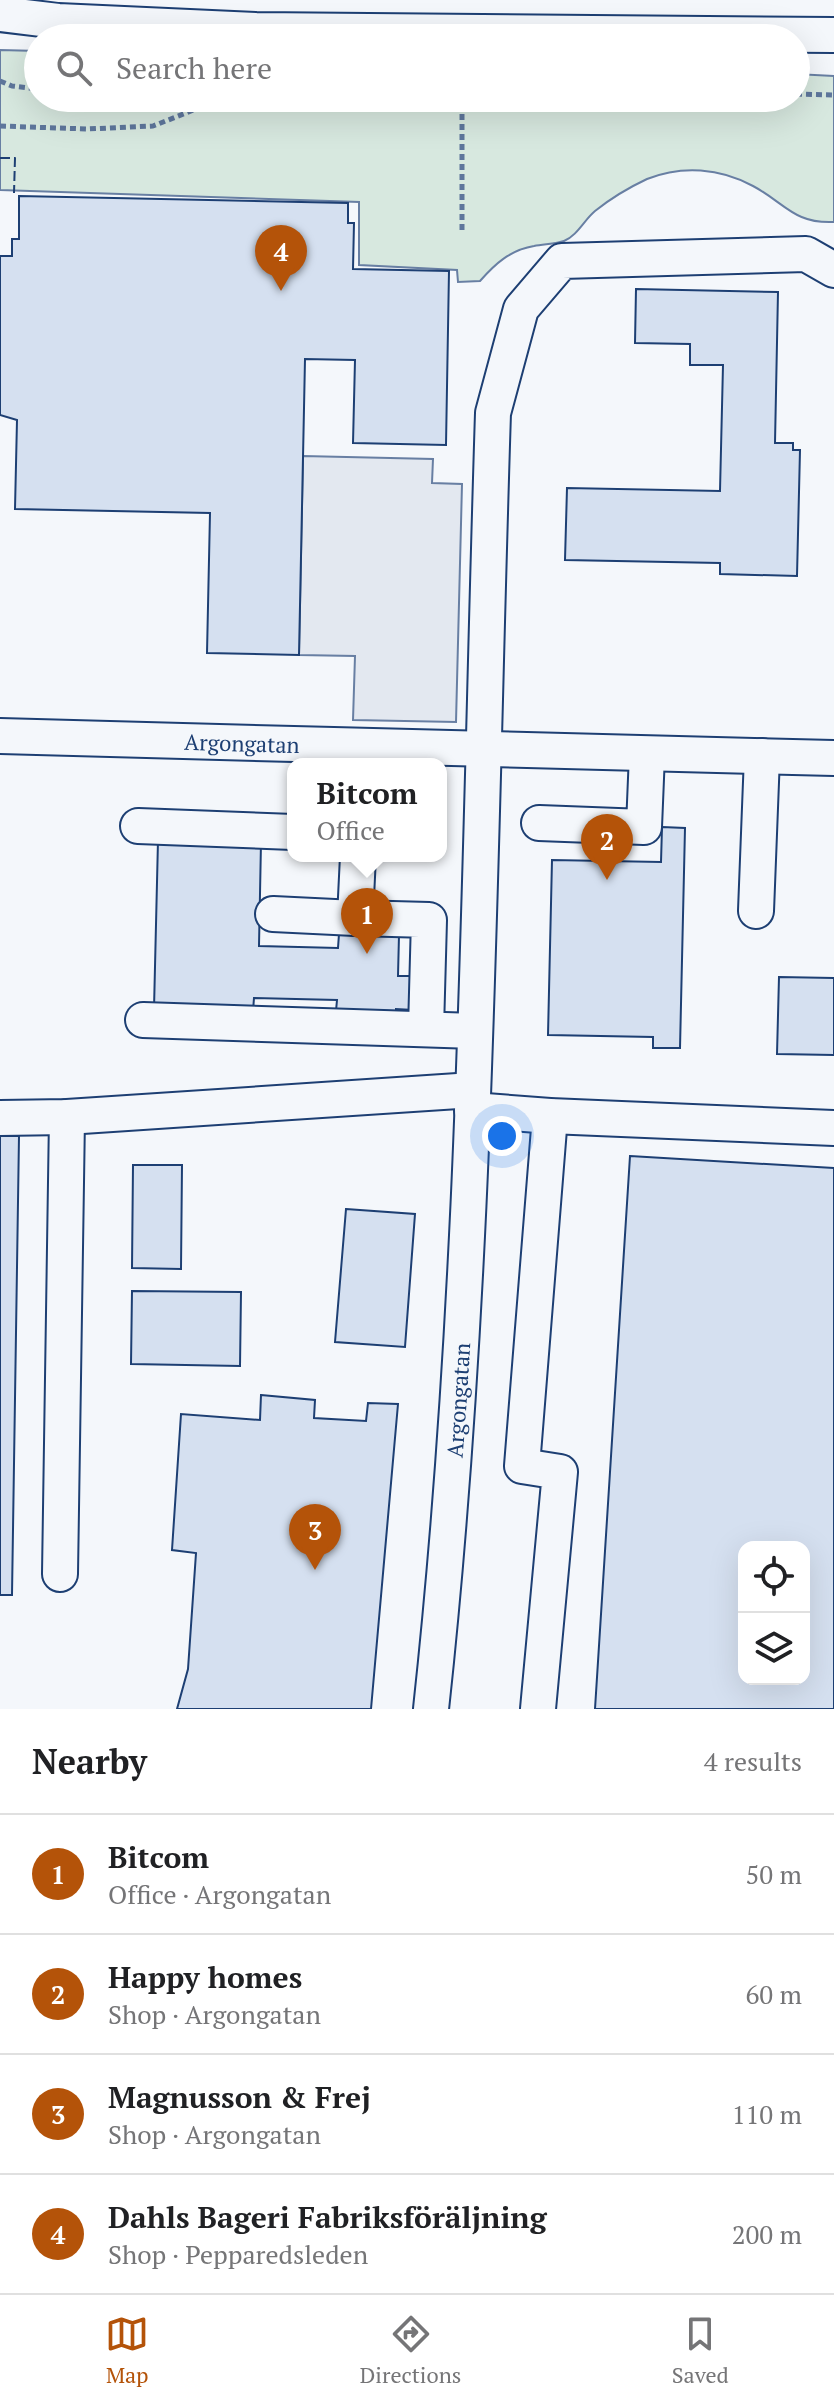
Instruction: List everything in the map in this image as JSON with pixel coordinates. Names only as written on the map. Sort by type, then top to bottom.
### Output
[{"type":"street","points":[[0,14],[58,21]]},
{"type":"street","points":[[0,23],[146,24]]},
{"type":"street","points":[[810,35],[834,35]]},
{"type":"street","points":[[482,751],[493,413],[521,309],[562,261],[806,254],[834,270]]},
{"type":"street","name":"Argongatan","points":[[0,736],[363,755],[482,751],[834,758]]},
{"type":"street","name":"Argongatan","points":[[431,1709],[442,1603],[466,1277],[482,751]]},
{"type":"street","points":[[539,823],[644,827],[647,754]]},
{"type":"street","points":[[756,911],[762,756]]},
{"type":"street","points":[[138,826],[287,832]]},
{"type":"street","points":[[355,918],[358,862]]},
{"type":"street","points":[[273,914],[429,920],[426,1029]]},
{"type":"street","points":[[143,1020],[475,1031]]},
{"type":"street","points":[[0,1118],[473,1100],[550,1116],[834,1128]]},
{"type":"street","points":[[538,1709],[560,1472],[522,1466],[550,1116]]},
{"type":"street","points":[[60,1574],[67,1117]]},
{"type":"path","points":[[0,81],[24,87]]},
{"type":"path","points":[[810,94],[834,95]]},
{"type":"path","points":[[0,126],[87,129],[153,126],[188,112]]},
{"type":"path","points":[[462,112],[462,230]]},
{"type":"shaded area","points":[[0,50],[24,51],[24,112],[810,112],[810,75],[834,76],[834,222],[799,216],[753,186],[727,175],[701,170],[674,172],[647,179],[614,198],[595,211],[569,239],[510,254],[480,281],[458,282],[457,270],[359,265],[359,202],[0,190]]},
{"type":"shaded area","points":[[303,456],[433,459],[432,483],[462,484],[456,722],[353,720],[355,656],[299,655]]},
{"type":"building","points":[[19,196],[348,203],[348,223],[354,223],[353,269],[449,271],[446,445],[353,443],[355,360],[305,359],[299,655],[207,653],[210,513],[15,509],[17,420],[0,415],[0,256],[12,256],[12,239],[19,239]]},
{"type":"building","points":[[636,289],[778,292],[775,443],[793,443],[793,450],[800,450],[797,576],[720,574],[720,563],[565,560],[567,488],[720,491],[723,365],[690,365],[690,344],[635,343]]},
{"type":"building","points":[[662,827],[685,828],[680,1048],[653,1048],[653,1037],[548,1035],[552,860],[661,862]]},
{"type":"building","points":[[158,840],[261,842],[259,946],[338,948],[339,934],[399,935],[398,976],[414,976],[414,1010],[396,1009],[396,1013],[336,1011],[337,1000],[254,998],[253,1011],[154,1009]]},
{"type":"building","points":[[779,977],[834,978],[834,1055],[777,1054]]},
{"type":"building","points":[[0,1136],[19,1136],[12,1595],[0,1595]]},
{"type":"building","points":[[630,1156],[834,1168],[834,1709],[595,1709]]},
{"type":"building","points":[[133,1165],[182,1165],[181,1269],[132,1268]]},
{"type":"building","points":[[346,1209],[415,1214],[405,1347],[335,1342]]},
{"type":"building","points":[[132,1291],[241,1292],[240,1366],[131,1364]]},
{"type":"building","points":[[261,1395],[315,1400],[314,1418],[366,1421],[368,1403],[398,1404],[371,1709],[177,1709],[188,1669],[196,1553],[172,1550],[181,1414],[260,1420]]},
{"type":"fence","points":[[0,158],[15,158],[14,193]]},
{"type":"place","name":"Dahls Bageri Fabriksföräljning","points":[[281,291]]},
{"type":"place","name":"Happy homes","points":[[607,880]]},
{"type":"place","name":"Bitcom","points":[[367,954]]},
{"type":"place","name":"Magnusson & Frej","points":[[315,1570]]}]
